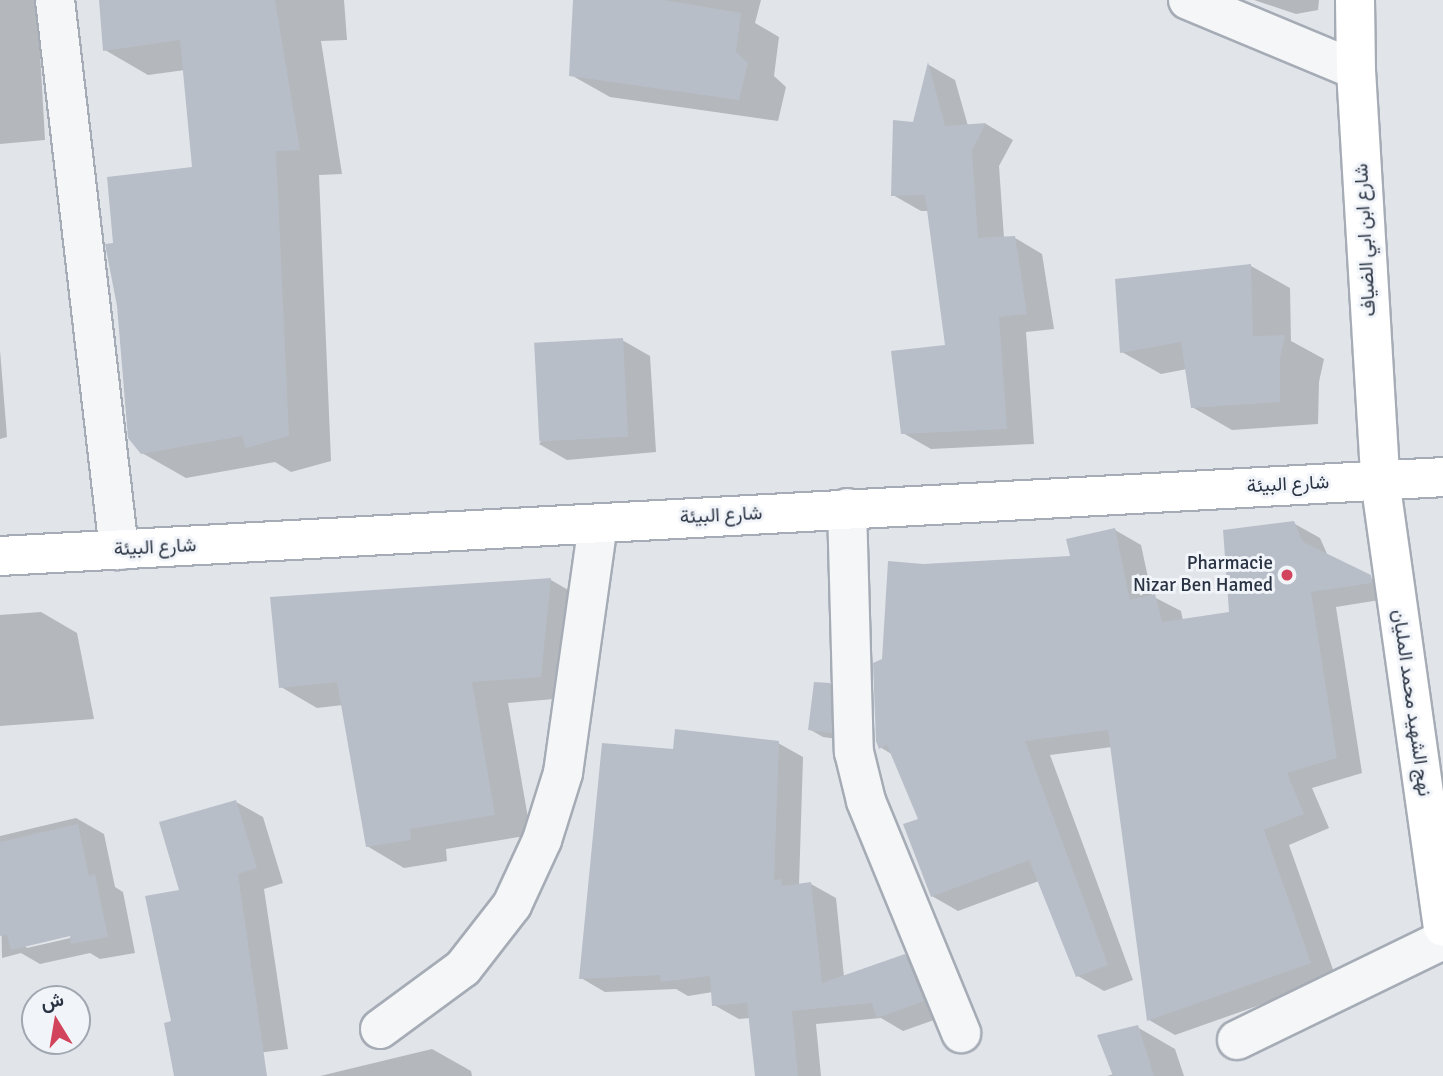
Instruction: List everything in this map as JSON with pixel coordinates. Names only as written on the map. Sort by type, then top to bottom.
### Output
[{"type":"street","points":[[55,0],[119,550]]},
{"type":"street","points":[[1188,0],[1356,69]]},
{"type":"street","name":"شارع ابن ابي الضياف","points":[[1355,0],[1356,69],[1380,480]]},
{"type":"street","name":"شارع البيئة","points":[[0,556],[1443,477]]},
{"type":"street","name":"نهج الشهيد محمد المليان","points":[[1380,480],[1443,927]]},
{"type":"street","points":[[847,509],[855,752],[866,801],[961,1033]]},
{"type":"street","points":[[380,1029],[463,968],[512,905],[542,840],[563,773],[598,523]]},
{"type":"street","points":[[1237,1040],[1443,940]]},
{"type":"building","points":[[99,0],[275,0],[300,150],[276,151],[289,436],[246,448],[242,436],[141,454],[128,438],[117,306],[105,244],[113,243],[107,177],[192,167],[180,40],[103,51]]},
{"type":"building","points":[[573,0],[664,0],[741,13],[736,52],[748,63],[739,100],[569,76]]},
{"type":"building","points":[[928,62],[945,126],[986,123],[972,150],[978,238],[1015,236],[1027,314],[999,317],[1007,429],[901,434],[891,351],[945,345],[925,195],[891,196],[893,120],[913,122]]},
{"type":"building","points":[[1251,264],[1253,336],[1285,335],[1280,359],[1280,402],[1191,408],[1181,342],[1120,353],[1115,279]]},
{"type":"building","points":[[623,338],[628,437],[539,442],[534,343]]},
{"type":"building","points":[[1294,521],[1303,542],[1371,575],[1372,583],[1311,592],[1337,758],[1287,773],[1304,814],[1264,830],[1311,963],[1147,1021],[1108,730],[1025,741],[1108,965],[1076,977],[1029,860],[931,897],[903,824],[918,819],[887,745],[879,749],[876,741],[873,663],[882,659],[888,561],[923,564],[1070,556],[1066,539],[1115,528],[1130,600],[1155,594],[1162,622],[1229,612],[1223,530]]},
{"type":"building","points":[[551,578],[541,677],[472,682],[495,815],[410,829],[411,840],[366,847],[337,682],[279,688],[270,597]]},
{"type":"building","points":[[814,682],[830,683],[832,733],[808,730]]},
{"type":"building","points":[[675,729],[779,741],[774,880],[781,879],[782,886],[811,882],[822,983],[905,954],[924,1001],[877,1018],[872,1003],[792,1011],[798,1076],[755,1076],[747,1003],[712,1006],[710,976],[661,982],[660,975],[579,979],[602,743],[673,749]]},
{"type":"building","points":[[236,800],[257,868],[238,874],[267,1076],[174,1076],[164,1023],[171,1021],[145,896],[179,890],[159,822]]},
{"type":"building","points":[[78,824],[89,876],[95,874],[108,937],[71,944],[70,936],[11,950],[7,935],[0,936],[0,842]]},
{"type":"building","points":[[1138,1025],[1154,1076],[1113,1076],[1097,1035]]},
{"type":"place","name":"Pharmacie Nizar Ben Hamed","points":[[1287,575]]}]
